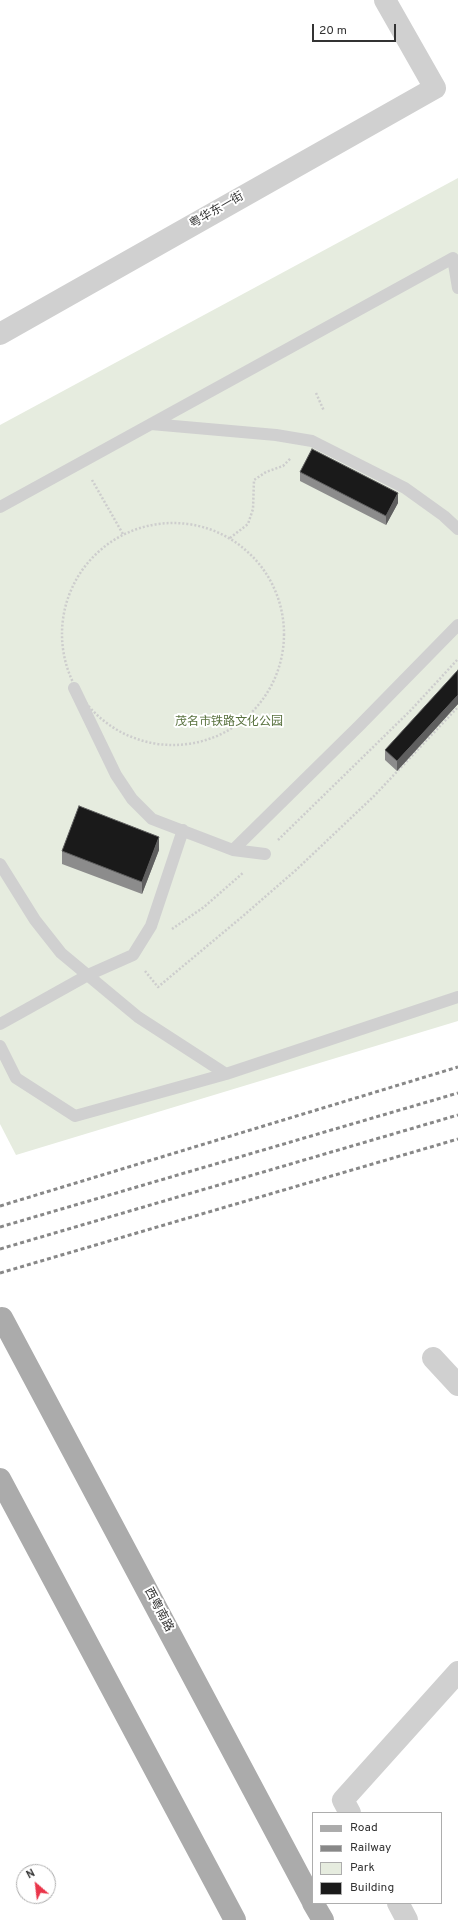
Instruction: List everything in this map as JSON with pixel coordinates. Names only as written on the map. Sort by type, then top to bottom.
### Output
[{"type":"main road","name":"西粤南路","points":[[2,1318],[312,1901]]},
{"type":"main road","points":[[0,1479],[235,1920]]},
{"type":"main road","name":"西粤南路","points":[[314,1904],[322,1920]]},
{"type":"street","name":"粤华东一街","points":[[0,334],[435,88],[385,0]]},
{"type":"street","points":[[433,1358],[458,1385]]},
{"type":"street","points":[[349,1812],[343,1800],[458,1672]]},
{"type":"street","points":[[399,1904],[407,1920]]},
{"type":"lane","points":[[0,507],[453,258],[458,288]]},
{"type":"lane","points":[[151,424],[276,435],[312,442],[405,488],[444,516],[458,529]]},
{"type":"lane","points":[[233,850],[359,726],[458,625]]},
{"type":"lane","points":[[74,688],[116,775],[132,799],[152,819],[233,850],[265,854]]},
{"type":"lane","points":[[0,1024],[88,975],[133,955],[151,926],[183,830]]},
{"type":"lane","points":[[0,864],[35,920],[61,953],[138,1017],[226,1074]]},
{"type":"lane","points":[[0,1046],[16,1078],[75,1116],[226,1074],[458,997]]},
{"type":"path","points":[[316,393],[324,412]]},
{"type":"path","points":[[230,538],[248,524],[253,509],[254,480],[266,472],[283,466],[312,442]]},
{"type":"path","points":[[82,462],[123,534]]},
{"type":"path","points":[[178,523],[205,527],[230,538],[252,555],[269,576],[280,601],[284,628],[283,656],[274,681],[254,710],[229,731],[199,743],[166,746],[152,744],[128,737],[106,725],[88,708],[74,688],[63,659],[60,630],[66,600],[79,574],[98,551],[123,534],[150,525],[178,523]]},
{"type":"path","points":[[133,955],[158,987],[296,870],[374,796],[458,707]]},
{"type":"green space","name":"茂名市铁路文化公园","points":[[458,178],[458,1021],[16,1155],[0,1124],[0,425]]},
{"type":"building","points":[[312,449],[398,493],[386,516],[300,472]]},
{"type":"building","points":[[458,670],[458,695],[397,761],[385,750]]},
{"type":"building","points":[[79,806],[159,837],[142,882],[62,851]]},
{"type":"railway","points":[[0,1206],[458,1067]]},
{"type":"railway","points":[[0,1227],[458,1093]]},
{"type":"railway","points":[[0,1249],[458,1115]]},
{"type":"railway","points":[[0,1273],[458,1139]]}]
